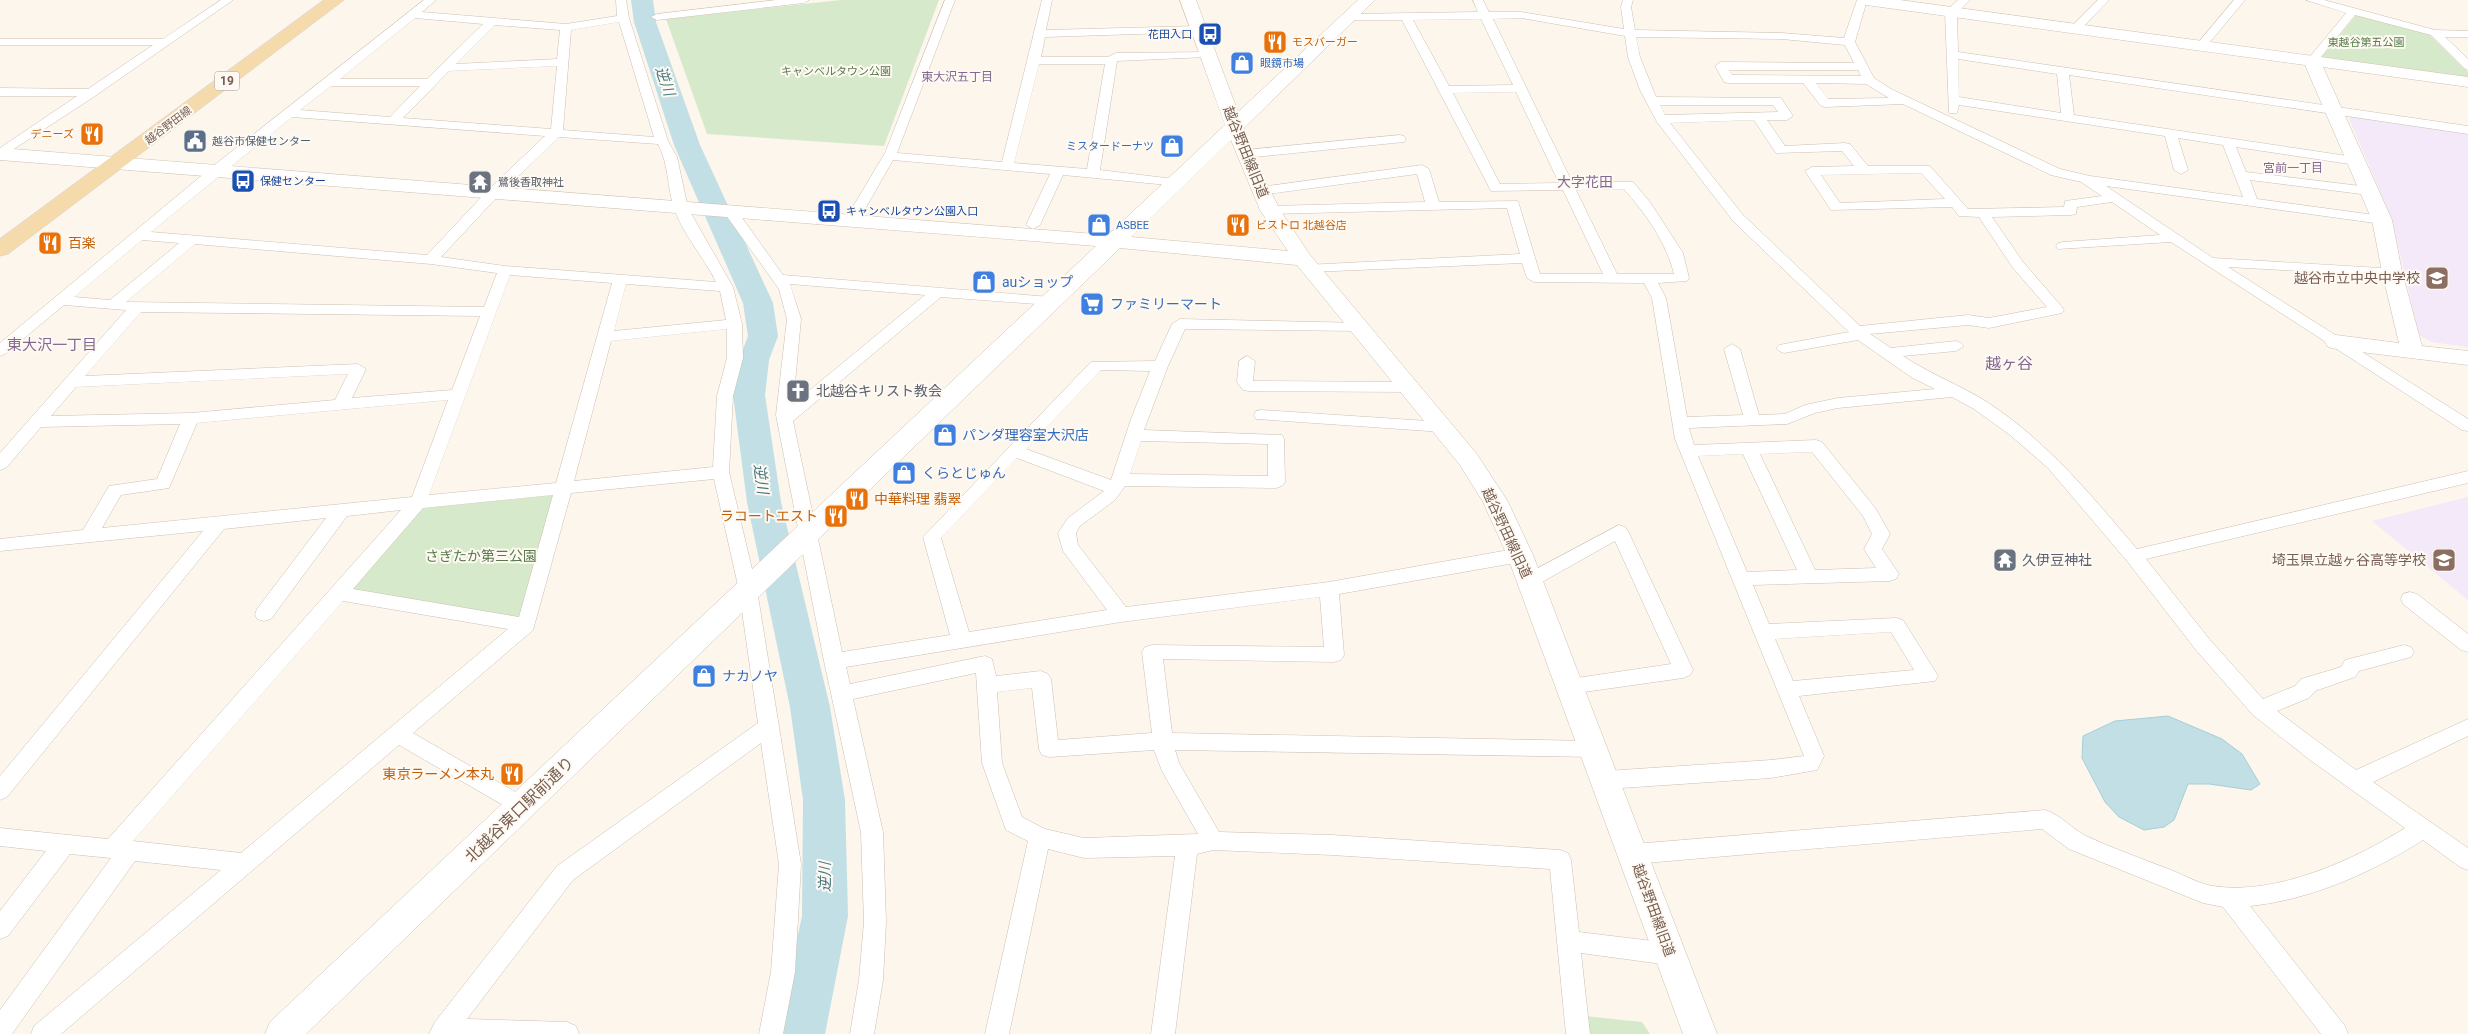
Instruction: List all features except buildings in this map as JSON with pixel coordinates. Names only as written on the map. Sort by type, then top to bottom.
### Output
[{"type":"main road","name":"越谷野田線","points":[[0,249],[316,0]]},
{"type":"main road","name":"越谷野田線","points":[[0,234],[109,162],[335,0]]},
{"type":"street","points":[[0,154],[228,0]]},
{"type":"street","points":[[0,350],[217,170],[430,0]]},
{"type":"street","points":[[621,0],[623,18],[662,141],[671,157],[691,229],[716,267],[726,287],[734,324],[735,358],[725,396],[721,472],[751,587],[790,864],[783,972],[771,1034]]},
{"type":"street","points":[[657,17],[704,6],[804,0]]},
{"type":"street","points":[[852,220],[889,156],[950,0]]},
{"type":"street","points":[[1007,166],[1034,61],[1047,0]]},
{"type":"street","name":"越谷野田線旧道","points":[[1188,0],[1206,54],[1265,200],[1307,263],[1443,427],[1468,459],[1494,500],[1520,556],[1634,854],[1669,954],[1700,1034]]},
{"type":"street","name":"北越谷東口駅前通り","points":[[282,1034],[751,587],[804,539],[1112,241],[1367,0]]},
{"type":"street","points":[[1478,0],[1612,279]]},
{"type":"street","points":[[1628,0],[1626,7],[1634,57],[1652,101],[1661,118],[1738,218],[1858,333],[1917,373],[1980,406],[2016,431],[2054,464],[2133,556],[2203,645],[2260,709],[2354,781],[2422,829],[2463,851]]},
{"type":"street","points":[[1862,0],[1850,42],[1869,80]]},
{"type":"street","points":[[1866,0],[2468,82]]},
{"type":"street","points":[[1951,12],[1965,0]]},
{"type":"street","points":[[2075,29],[2104,0]]},
{"type":"street","points":[[2201,46],[2240,0]]},
{"type":"street","points":[[2311,0],[2434,33],[2468,34]]},
{"type":"street","points":[[2312,61],[2353,11]]},
{"type":"street","points":[[1951,12],[1953,122]]},
{"type":"street","points":[[413,15],[566,27],[623,18]]},
{"type":"street","points":[[1349,17],[1521,15],[1630,33],[1782,36],[1850,42]]},
{"type":"street","points":[[1406,16],[1496,188],[1508,187],[1628,185],[1645,205],[1676,253],[1682,278],[1534,278],[1508,187]]},
{"type":"street","points":[[394,120],[492,21]]},
{"type":"street","points":[[430,260],[494,192],[557,132],[566,27]]},
{"type":"street","points":[[1040,34],[1199,29]]},
{"type":"street","points":[[2434,33],[2468,66]]},
{"type":"street","points":[[0,42],[166,42]]},
{"type":"street","points":[[1034,61],[1111,60],[1116,56],[1206,54]]},
{"type":"street","points":[[1953,55],[2468,130]]},
{"type":"street","points":[[1093,174],[1111,60]]},
{"type":"street","points":[[2312,61],[2382,220],[2392,272],[2412,350]]},
{"type":"street","points":[[446,68],[563,62]]},
{"type":"street","points":[[1862,67],[1721,66],[1728,79],[1869,80],[1904,100],[2056,172],[2086,179],[2382,220]]},
{"type":"street","points":[[2063,71],[2068,117]]},
{"type":"street","points":[[1807,80],[1825,103],[1904,100]]},
{"type":"street","points":[[329,82],[431,83]]},
{"type":"street","points":[[1445,90],[1519,88]]},
{"type":"street","points":[[0,92],[92,93]]},
{"type":"street","points":[[1953,100],[2356,161]]},
{"type":"street","points":[[1652,101],[1777,101],[1787,116],[1759,118],[1661,118]]},
{"type":"street","points":[[290,113],[662,141]]},
{"type":"street","points":[[1759,118],[1781,150],[1845,147],[1863,169]]},
{"type":"street","points":[[2170,133],[2181,170]]},
{"type":"street","points":[[1245,154],[1400,139]]},
{"type":"street","points":[[2228,142],[2252,202]]},
{"type":"street","points":[[0,154],[1112,241],[1307,263],[1528,258]]},
{"type":"street","points":[[889,156],[1174,183]]},
{"type":"street","points":[[1265,200],[1422,169],[1433,205]]},
{"type":"street","points":[[1955,203],[1836,207],[1812,171],[1863,169],[1925,170],[1955,203],[1964,213],[2071,211],[2070,204],[2115,198]]},
{"type":"street","points":[[1033,225],[1058,171]]},
{"type":"street","points":[[2241,175],[2369,192]]},
{"type":"street","points":[[2086,179],[2210,262],[2468,426]]},
{"type":"street","points":[[1265,200],[1433,205],[1514,204]]},
{"type":"street","points":[[726,211],[786,289],[794,319],[785,419],[804,539],[834,661],[872,832],[875,922],[872,980],[862,1034]]},
{"type":"street","points":[[1784,348],[1858,333],[1968,320],[1989,324],[2057,310],[2018,266],[1983,213]]},
{"type":"street","points":[[138,235],[430,260],[505,270],[726,287]]},
{"type":"street","points":[[2063,246],[2174,238]]},
{"type":"street","points":[[114,305],[191,240]]},
{"type":"street","points":[[2210,262],[2392,272]]},
{"type":"street","points":[[0,1030],[122,849],[337,594],[418,502],[505,270]]},
{"type":"street","points":[[779,279],[1050,301]]},
{"type":"street","points":[[1606,780],[1810,764],[1814,756],[1688,451],[1681,424],[1659,298],[1649,279]]},
{"type":"street","points":[[43,1034],[526,625],[620,280]]},
{"type":"street","points":[[785,419],[938,292]]},
{"type":"street","points":[[60,300],[138,307],[489,312]]},
{"type":"street","points":[[0,464],[138,307]]},
{"type":"street","points":[[605,337],[734,324]]},
{"type":"street","points":[[1121,615],[1069,546],[1067,533],[1074,522],[1109,496],[1117,484],[1160,366],[1180,324],[1360,326]]},
{"type":"street","points":[[2336,342],[2468,358]]},
{"type":"street","points":[[1888,353],[1956,346]]},
{"type":"street","points":[[1732,349],[1752,420]]},
{"type":"street","points":[[1247,361],[1245,382],[1249,386],[1409,386]]},
{"type":"street","points":[[961,639],[932,537],[1097,365],[1160,366]]},
{"type":"street","points":[[71,382],[358,369],[341,405]]},
{"type":"street","points":[[1681,424],[1787,419],[1810,409],[1838,403],[1954,392]]},
{"type":"street","points":[[37,422],[191,418],[460,394]]},
{"type":"street","points":[[2433,404],[2468,410]]},
{"type":"street","points":[[1262,415],[1443,427]]},
{"type":"street","points":[[88,536],[115,490],[163,484],[191,418]]},
{"type":"street","points":[[1014,451],[1117,484],[1276,482],[1276,439],[1135,435]]},
{"type":"street","points":[[1688,451],[1816,446],[1870,513],[1881,534],[1873,549],[1890,574],[1740,580]]},
{"type":"street","points":[[1749,449],[1809,577]]},
{"type":"street","points":[[0,545],[721,472]]},
{"type":"street","points":[[2133,556],[2468,477]]},
{"type":"street","points":[[264,614],[342,510]]},
{"type":"street","points":[[0,791],[219,523]]},
{"type":"street","points":[[1529,581],[1619,531],[1683,670],[1570,686]]},
{"type":"street","points":[[834,661],[961,639],[1121,615],[1329,589],[1520,556]]},
{"type":"street","points":[[1213,842],[1169,765],[1162,741],[1161,713],[1152,652],[1244,652],[1334,655],[1329,589]]},
{"type":"street","points":[[337,594],[526,625]]},
{"type":"street","points":[[2410,599],[2468,645]]},
{"type":"street","points":[[1763,632],[1896,625],[1928,676],[1787,689]]},
{"type":"street","points":[[2260,709],[2302,692],[2308,686],[2348,672],[2352,665],[2404,652]]},
{"type":"street","points":[[841,694],[985,664],[992,764],[1014,823],[1040,837],[1084,848],[1187,846],[1213,842],[1332,845],[1560,860],[1578,1034]]},
{"type":"street","points":[[986,685],[1041,679],[1049,749],[1162,741],[1594,749]]},
{"type":"street","points":[[443,1032],[564,873],[770,726]]},
{"type":"street","points":[[2354,781],[2468,727]]},
{"type":"street","points":[[398,734],[522,806]]},
{"type":"street","points":[[1634,854],[2044,819],[2077,842],[2211,896],[2230,899],[2297,887],[2351,868],[2397,846],[2422,829]]},
{"type":"street","points":[[0,837],[246,863]]},
{"type":"street","points":[[997,1034],[1040,837]]},
{"type":"street","points":[[0,929],[65,844]]},
{"type":"street","points":[[1163,1034],[1187,846]]},
{"type":"street","points":[[2230,899],[2336,1034]]},
{"type":"street","points":[[1568,941],[1669,954]]},
{"type":"street","points":[[443,1032],[567,1034]]},
{"type":"shaded area","name":"越谷市立中央中学校","points":[[2353,116],[2468,133],[2468,347],[2431,342],[2419,335],[2392,220],[2349,118]]},
{"type":"shaded area","name":"埼玉県立越ヶ谷高等学校","points":[[2468,497],[2468,600],[2372,521]]},
{"type":"green space","name":"キャンベルタウン公園","points":[[841,0],[939,0],[884,146],[707,134],[666,19]]},
{"type":"green space","name":"東越谷第五公園","points":[[2356,15],[2429,34],[2468,72],[2468,80],[2319,60]]},
{"type":"green space","name":"さぎたか第三公園","points":[[553,494],[521,617],[347,590],[420,508]]},
{"type":"green space","points":[[1584,1016],[1642,1022],[1650,1034],[1586,1034]]},
{"type":"water","points":[[2168,716],[2222,739],[2242,754],[2260,784],[2251,790],[2209,784],[2188,784],[2174,820],[2164,827],[2144,830],[2119,817],[2105,802],[2082,758],[2083,736],[2115,721]]},
{"type":"waterway","name":"逆川","points":[[642,0],[645,22],[687,145],[758,303],[763,336],[754,360],[749,395],[764,502],[810,707],[824,800],[825,916],[801,1034]]},
{"type":"place","name":"花田入口","points":[[1210,34]]},
{"type":"place","name":"モスバーガー","points":[[1275,42]]},
{"type":"place","name":"眼鏡市場","points":[[1242,63]]},
{"type":"place","name":"デニーズ","points":[[92,134]]},
{"type":"place","name":"越谷市保健センター","points":[[195,141]]},
{"type":"place","name":"ミスタードーナツ","points":[[1172,146]]},
{"type":"place","name":"保健センター","points":[[243,181]]},
{"type":"place","name":"鷺後香取神社","points":[[480,182]]},
{"type":"place","name":"キャンベルタウン公園入口","points":[[829,211]]},
{"type":"place","name":"ASBEE","points":[[1099,225]]},
{"type":"place","name":"ビストロ 北越谷店","points":[[1238,225]]},
{"type":"place","name":"百楽","points":[[50,243]]},
{"type":"place","name":"越谷市立中央中学校","points":[[2437,278]]},
{"type":"place","name":"auショップ","points":[[984,282]]},
{"type":"place","name":"ファミリーマート","points":[[1092,304]]},
{"type":"place","name":"北越谷キリスト教会","points":[[798,391]]},
{"type":"place","name":"パンダ理容室大沢店","points":[[945,435]]},
{"type":"place","name":"くらとじゅん","points":[[904,473]]},
{"type":"place","name":"中華料理 翡翠","points":[[857,499]]},
{"type":"place","name":"ラコートエスト","points":[[836,516]]},
{"type":"place","name":"久伊豆神社","points":[[2005,560]]},
{"type":"place","name":"埼玉県立越ヶ谷高等学校","points":[[2444,560]]},
{"type":"place","name":"ナカノヤ","points":[[704,676]]},
{"type":"place","name":"東京ラーメン本丸","points":[[512,774]]},
{"type":"district","name":"東大沢五丁目","points":[[957,77]]},
{"type":"district","name":"宮前一丁目","points":[[2293,168]]},
{"type":"district","name":"大字花田","points":[[1585,182]]},
{"type":"district","name":"東大沢一丁目","points":[[52,345]]},
{"type":"district","name":"越ヶ谷","points":[[2009,363]]}]
